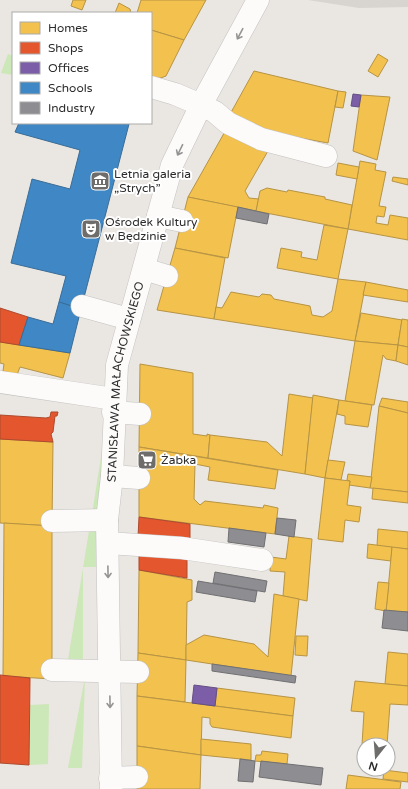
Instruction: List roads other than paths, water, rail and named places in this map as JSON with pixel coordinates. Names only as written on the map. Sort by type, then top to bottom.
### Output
[{"type":"street","name":"STANISŁAWA MAŁACHOWSKIEGO","points":[[110,783],[108,520],[112,476],[117,365],[172,165],[201,105],[258,0]]},
{"type":"street","points":[[152,87],[175,94],[201,105],[215,112],[228,123],[261,138],[326,156]]},
{"type":"street","points":[[158,216],[182,221]]},
{"type":"street","points":[[144,268],[167,276]]},
{"type":"street","points":[[82,306],[129,319]]},
{"type":"street","points":[[0,382],[114,406],[140,414]]},
{"type":"street","points":[[112,476],[139,478]]},
{"type":"street","points":[[52,521],[108,520]]},
{"type":"street","points":[[108,543],[182,548],[262,560]]},
{"type":"street","points":[[52,670],[138,672]]},
{"type":"street","points":[[110,783],[137,777]]},
{"type":"place","name":"Letnia galeria „Strych”","points":[[100,181]]},
{"type":"place","name":"Ośrodek Kultury w Będzinie","points":[[91,229]]},
{"type":"place","name":"Żabka","points":[[147,460]]}]
